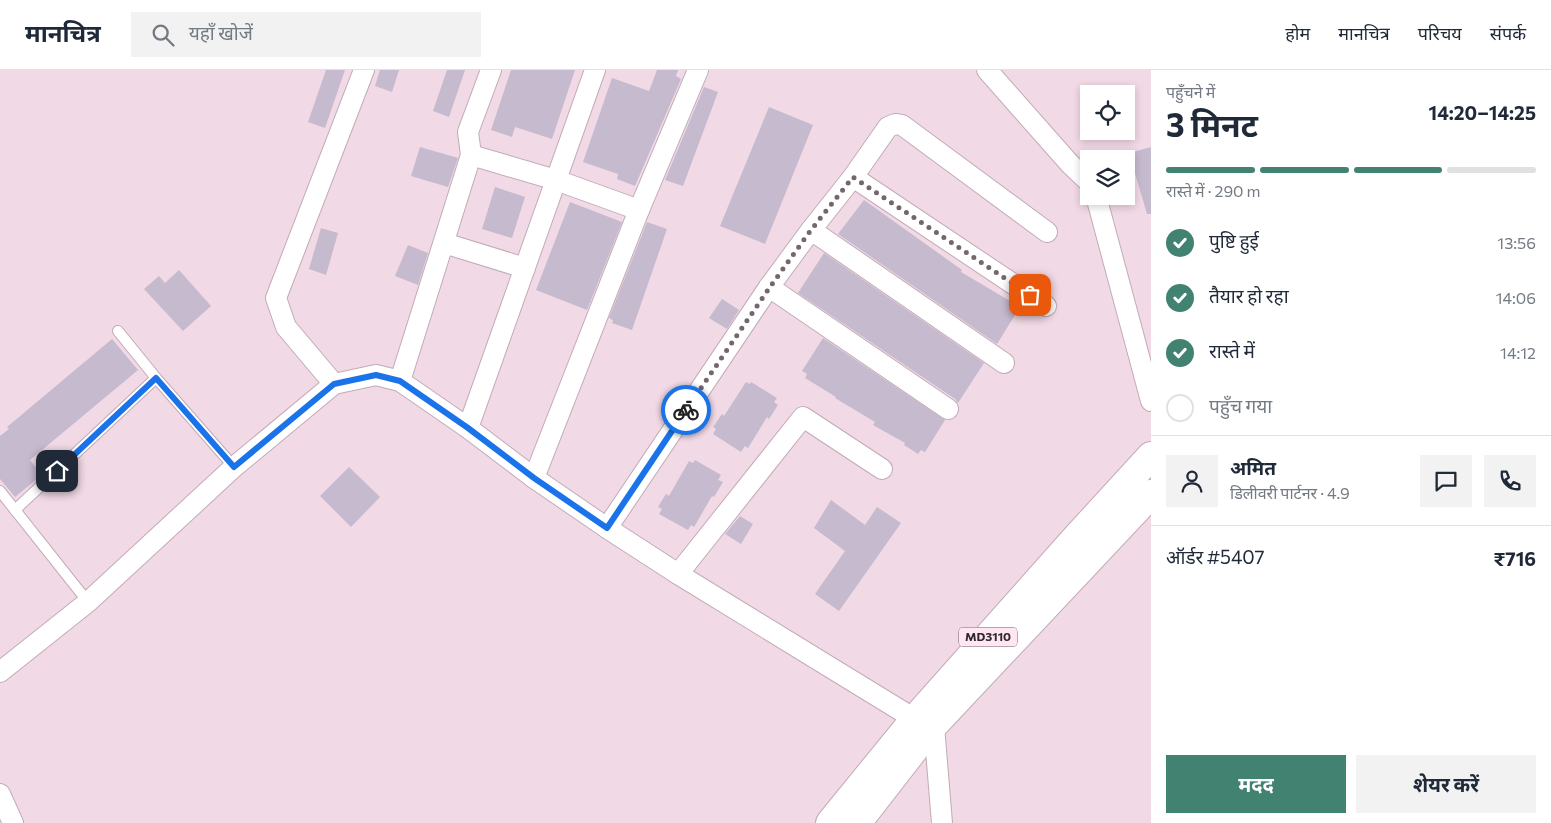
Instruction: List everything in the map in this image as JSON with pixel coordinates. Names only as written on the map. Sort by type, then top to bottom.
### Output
[{"type":"main road","name":"MD3110","points":[[857,823],[926,725],[1074,540],[1151,456]]},
{"type":"main road","name":"MD3110","points":[[830,823],[1151,494]]},
{"type":"street","points":[[334,384],[286,327],[276,298],[364,70]]},
{"type":"street","points":[[400,381],[471,155],[468,132],[492,70]]},
{"type":"street","points":[[468,428],[595,70]]},
{"type":"street","points":[[534,478],[639,210],[698,70]]},
{"type":"street","points":[[987,70],[1080,173]]},
{"type":"street","points":[[607,528],[770,287],[811,230],[853,177],[888,127],[895,124],[902,125],[1046,232]]},
{"type":"street","points":[[471,155],[556,180],[639,210]]},
{"type":"street","points":[[853,177],[1046,306]]},
{"type":"street","points":[[1098,205],[1151,401]]},
{"type":"street","points":[[811,230],[1004,363]]},
{"type":"street","points":[[444,243],[525,268]]},
{"type":"street","points":[[770,287],[948,409]]},
{"type":"street","points":[[0,672],[88,602],[234,467],[334,384],[376,375],[400,381],[468,428],[534,478],[607,528],[678,574],[926,725],[942,823]]},
{"type":"street","points":[[678,574],[803,417],[882,469]]},
{"type":"street","points":[[0,794],[13,823]]},
{"type":"lane","points":[[118,331],[156,378],[234,467]]},
{"type":"lane","points":[[15,510],[156,378]]},
{"type":"lane","points":[[0,491],[88,602]]},
{"type":"building","points":[[326,70],[345,70],[325,128],[308,122]]},
{"type":"building","points":[[380,70],[399,70],[392,92],[375,86]]},
{"type":"building","points":[[447,70],[465,70],[449,117],[433,111]]},
{"type":"building","points":[[511,70],[575,70],[552,139],[515,127],[512,137],[491,130]]},
{"type":"building","points":[[657,70],[678,70],[676,76],[681,79],[635,186],[617,179],[618,174],[583,162],[612,78],[649,91]]},
{"type":"building","points":[[704,87],[718,92],[683,186],[665,180]]},
{"type":"building","points":[[769,107],[813,125],[765,244],[720,226]]},
{"type":"building","points":[[420,147],[458,158],[448,187],[411,176]]},
{"type":"building","points":[[1151,147],[1151,214],[1147,214],[1135,173],[1135,151]]},
{"type":"building","points":[[495,187],[525,197],[512,238],[482,229]]},
{"type":"building","points":[[864,200],[962,270],[961,272],[1020,307],[997,344],[838,234]]},
{"type":"building","points":[[570,202],[622,222],[587,310],[536,290]]},
{"type":"building","points":[[647,222],[667,229],[632,330],[612,323],[613,320],[609,318]]},
{"type":"building","points":[[321,228],[338,233],[326,275],[309,269]]},
{"type":"building","points":[[408,245],[428,253],[418,285],[395,276]]},
{"type":"building","points":[[824,253],[984,363],[958,403],[955,399],[798,293]]},
{"type":"building","points":[[179,270],[211,306],[183,331],[144,289],[159,276],[165,283]]},
{"type":"building","points":[[722,299],[739,310],[727,329],[709,318]]},
{"type":"building","points":[[823,338],[945,420],[925,452],[921,450],[918,454],[904,445],[905,443],[873,425],[875,422],[805,378],[807,374],[802,371]]},
{"type":"building","points":[[112,339],[138,370],[30,460],[42,475],[15,497],[0,479],[0,436],[9,429],[7,427]]},
{"type":"building","points":[[746,382],[750,384],[751,382],[777,398],[774,402],[778,405],[769,419],[767,417],[748,448],[745,446],[741,452],[713,434],[716,429],[713,427],[722,414],[724,416]]},
{"type":"building","points":[[695,460],[721,475],[718,480],[723,482],[714,497],[712,496],[694,527],[691,525],[688,530],[659,514],[662,509],[658,507],[666,494],[669,496],[689,461],[693,463]]},
{"type":"building","points":[[349,467],[380,497],[351,527],[320,496]]},
{"type":"building","points":[[831,500],[865,525],[877,507],[901,523],[839,611],[815,594],[845,551],[814,528]]},
{"type":"building","points":[[740,516],[753,524],[741,544],[725,534]]},
{"type":"way so far","points":[[686,410],[770,287],[811,230],[853,177],[1030,295]]},
{"type":"route","points":[[57,471],[156,378],[234,467],[334,384],[376,375],[400,381],[468,428],[534,478],[607,528],[686,410]]}]
